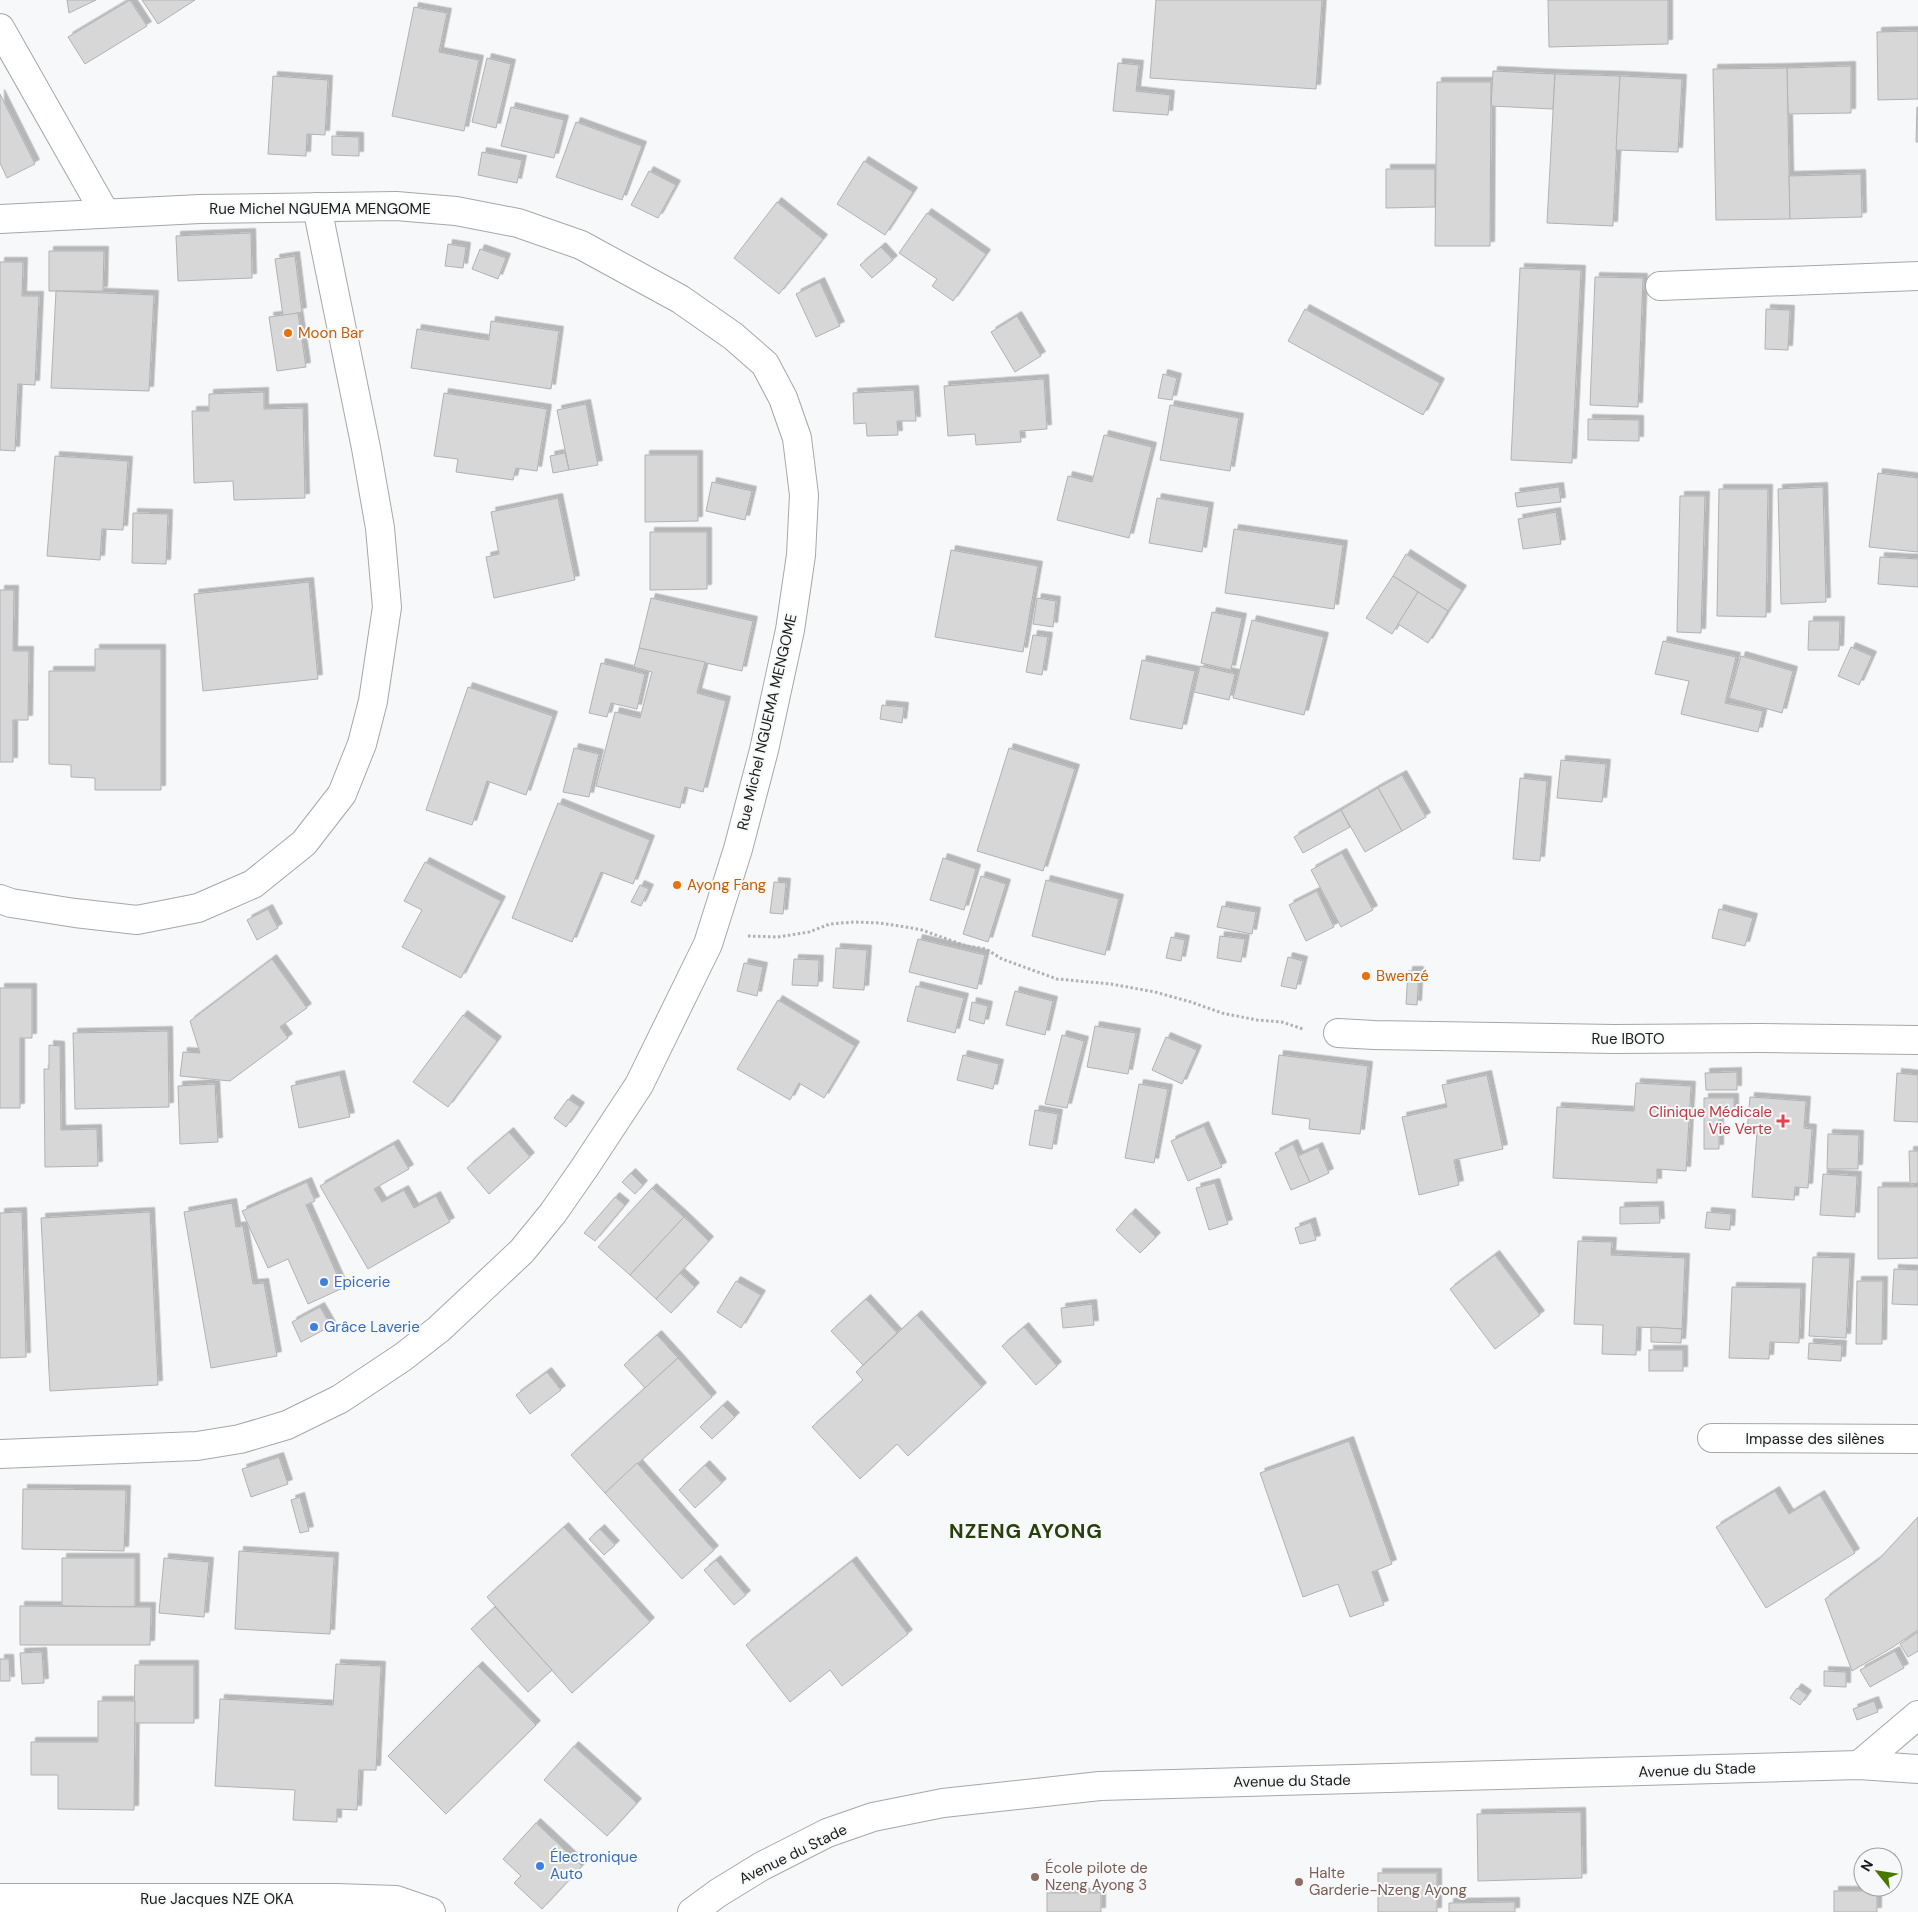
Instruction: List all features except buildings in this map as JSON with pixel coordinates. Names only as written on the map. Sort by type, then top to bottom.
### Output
[{"type":"street","points":[[0,28],[105,213]]},
{"type":"street","points":[[0,899],[11,903],[75,913],[137,920],[198,908],[253,884],[304,843],[342,794],[362,744],[372,701],[387,607],[378,519],[317,206]]},
{"type":"street","name":"Rue Michel NGUEMA MENGOME","points":[[0,219],[105,213],[317,206],[396,206],[456,211],[518,223],[536,229],[581,245],[680,299],[733,336],[765,364],[783,398],[797,438],[804,495],[801,555],[790,630],[764,750],[738,849],[708,944],[639,1084],[586,1167],[553,1213],[522,1251],[439,1329],[394,1364],[340,1399],[288,1426],[240,1439],[197,1446],[0,1454]]},
{"type":"street","points":[[1660,286],[1918,276]]},
{"type":"street","name":"Rue IBOTO","points":[[1338,1032],[1374,1035],[1614,1039],[1918,1040]]},
{"type":"street","name":"Impasse des silènes","points":[[1712,1438],[1918,1439]]},
{"type":"street","points":[[1859,1765],[1918,1716]]},
{"type":"street","name":"Avenue du Stade","points":[[692,1912],[718,1893],[762,1866],[827,1834],[873,1817],[943,1803],[1100,1786],[1859,1765],[1914,1770]]},
{"type":"street","name":"Rue Jacques NZE OKA","points":[[0,1898],[336,1898],[396,1900],[431,1912]]},
{"type":"path","points":[[712,931],[759,937],[809,932],[830,924],[880,923],[906,927],[922,930],[966,946],[986,949],[1002,958],[1057,980],[1111,984],[1192,1002],[1222,1013],[1257,1020],[1282,1022],[1306,1030],[1338,1032]]},
{"type":"place","name":"Moon Bar","points":[[288,333]]},
{"type":"place","name":"Ayong Fang","points":[[677,885]]},
{"type":"place","name":"Bwenzé","points":[[1366,976]]},
{"type":"place","name":"Clinique Médicale Vie Verte","points":[[1783,1121]]},
{"type":"place","name":"Epicerie","points":[[324,1282]]},
{"type":"place","name":"Grâce Laverie","points":[[314,1327]]},
{"type":"place","name":"Électronique Auto","points":[[540,1866]]},
{"type":"place","name":"École pilote de Nzeng Ayong 3","points":[[1035,1877]]},
{"type":"place","name":"Halte Garderie-Nzeng Ayong","points":[[1299,1882]]},
{"type":"district","name":"NZENG AYONG","points":[[1026,1531]]}]
